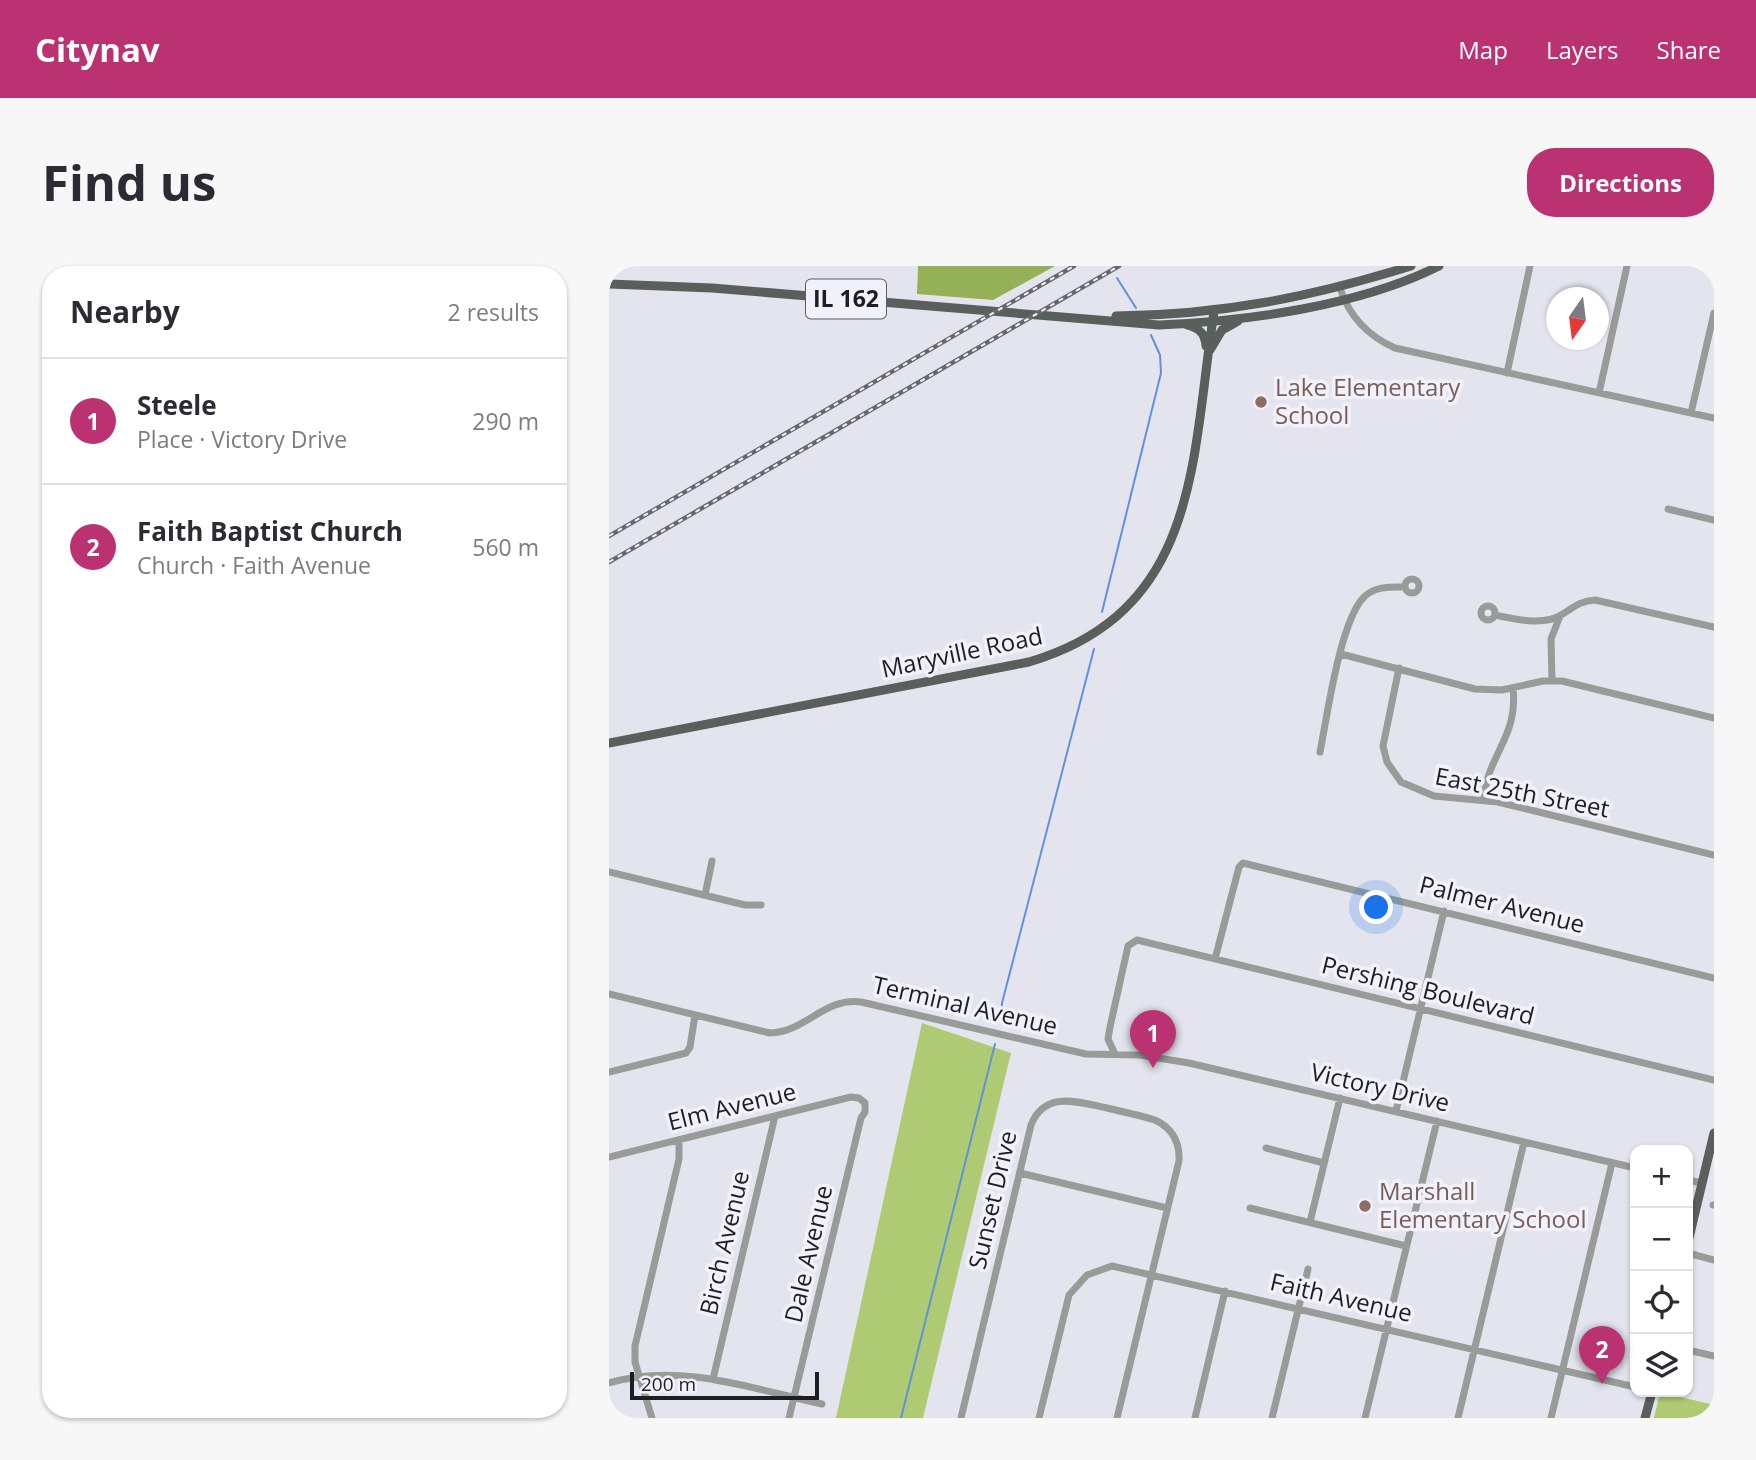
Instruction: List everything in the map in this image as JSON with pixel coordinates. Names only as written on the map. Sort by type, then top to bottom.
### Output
[{"type":"main road","name":"IL 162","points":[[609,284],[712,288],[1182,324],[1340,288],[1411,266]]},
{"type":"main road","name":"IL 162","points":[[1083,318],[1245,318],[1344,298],[1439,266]]},
{"type":"main road","name":"Maryville Road","points":[[609,743],[1029,662],[1066,649],[1096,633],[1141,593],[1160,566],[1174,537],[1184,503],[1213,317]]},
{"type":"main road","points":[[1207,358],[1222,330],[1245,318]]},
{"type":"main road","points":[[1182,324],[1200,331],[1205,337],[1207,358]]},
{"type":"main road","points":[[1693,1221],[1714,1133]]},
{"type":"main road","points":[[1646,1418],[1651,1397]]},
{"type":"street","points":[[1507,373],[1530,266]]},
{"type":"street","points":[[1599,393],[1626,266]]},
{"type":"street","points":[[1340,288],[1359,322],[1384,343],[1406,351],[1714,418]]},
{"type":"street","points":[[1691,413],[1714,313]]},
{"type":"street","points":[[1668,509],[1714,520]]},
{"type":"street","points":[[1319,752],[1351,619],[1364,598],[1383,588],[1405,587]]},
{"type":"street","points":[[1495,615],[1533,620],[1560,616],[1577,604],[1602,600],[1714,627]]},
{"type":"street","points":[[1552,680],[1551,639],[1560,616]]},
{"type":"street","points":[[1341,654],[1475,689],[1513,688],[1552,680],[1714,718]]},
{"type":"street","name":"East 25th Street","points":[[1399,668],[1383,737],[1384,754],[1390,769],[1401,782],[1424,793],[1484,800],[1714,855]]},
{"type":"street","points":[[1484,800],[1488,776],[1515,715],[1513,688]]},
{"type":"street","points":[[705,895],[712,860]]},
{"type":"street","name":"Palmer Avenue","points":[[1215,959],[1240,864],[1714,978]]},
{"type":"street","points":[[609,872],[751,906],[761,905]]},
{"type":"street","points":[[1396,1111],[1444,911]]},
{"type":"street","name":"Pershing Boulevard","points":[[1115,1055],[1108,1034],[1128,946],[1137,940],[1714,1080]]},
{"type":"street","name":"Terminal Avenue","points":[[609,994],[761,1032],[780,1033],[796,1028],[832,1004],[854,1001],[1086,1054],[1115,1055]]},
{"type":"street","points":[[609,1072],[686,1053],[690,1047],[695,1016]]},
{"type":"street","name":"Victory Drive","points":[[1115,1055],[1171,1060],[1630,1167]]},
{"type":"street","name":"Elm Avenue","points":[[609,1157],[851,1097],[863,1100]]},
{"type":"street","points":[[1310,1222],[1340,1098]]},
{"type":"street","name":"Dale Avenue","points":[[789,1418],[861,1118],[865,1112],[863,1100]]},
{"type":"street","name":"Sunset Drive","points":[[961,1418],[1033,1120],[1041,1108],[1052,1102],[1069,1100],[1139,1116],[1167,1127],[1178,1145],[1179,1161],[1117,1418]]},
{"type":"street","name":"Birch Avenue","points":[[713,1379],[775,1116]]},
{"type":"street","points":[[1365,1418],[1437,1121]]},
{"type":"street","points":[[652,1418],[639,1376],[635,1346],[680,1159],[679,1140]]},
{"type":"street","points":[[1458,1418],[1524,1142]]},
{"type":"street","points":[[1266,1148],[1324,1163]]},
{"type":"street","points":[[1551,1418],[1612,1163]]},
{"type":"street","points":[[1020,1173],[1167,1208]]},
{"type":"street","points":[[1693,1181],[1702,1183]]},
{"type":"street","points":[[1250,1208],[1406,1246]]},
{"type":"street","points":[[1693,1255],[1714,1260]]},
{"type":"street","name":"Faith Avenue","points":[[1039,1418],[1063,1317],[1075,1287],[1095,1271],[1112,1266],[1630,1386]]},
{"type":"street","points":[[1272,1418],[1308,1269]]},
{"type":"street","points":[[1195,1418],[1225,1291]]},
{"type":"street","points":[[1693,1351],[1714,1356]]},
{"type":"street","points":[[609,1382],[639,1376],[681,1375],[713,1379],[822,1404]]},
{"type":"green space","points":[[918,266],[1055,266],[993,300],[917,294]]},
{"type":"green space","points":[[922,1023],[1011,1053],[923,1418],[836,1418]]},
{"type":"green space","points":[[1659,1397],[1681,1397],[1714,1405],[1714,1418],[1654,1418]]},
{"type":"waterway","points":[[1117,278],[1136,308]]},
{"type":"waterway","points":[[1102,612],[1161,373],[1160,355],[1151,335]]},
{"type":"waterway","points":[[1001,1022],[1002,1003],[1094,649]]},
{"type":"waterway","points":[[901,1418],[995,1044]]},
{"type":"railway","points":[[609,536],[1074,266]]},
{"type":"railway","points":[[609,562],[1119,266]]},
{"type":"place","name":"Lake Elementary School","points":[[1261,402]]},
{"type":"place","name":"Steele","points":[[1153,1068]]},
{"type":"place","name":"Marshall Elementary School","points":[[1365,1206]]},
{"type":"place","name":"Faith Baptist Church","points":[[1602,1384]]}]
